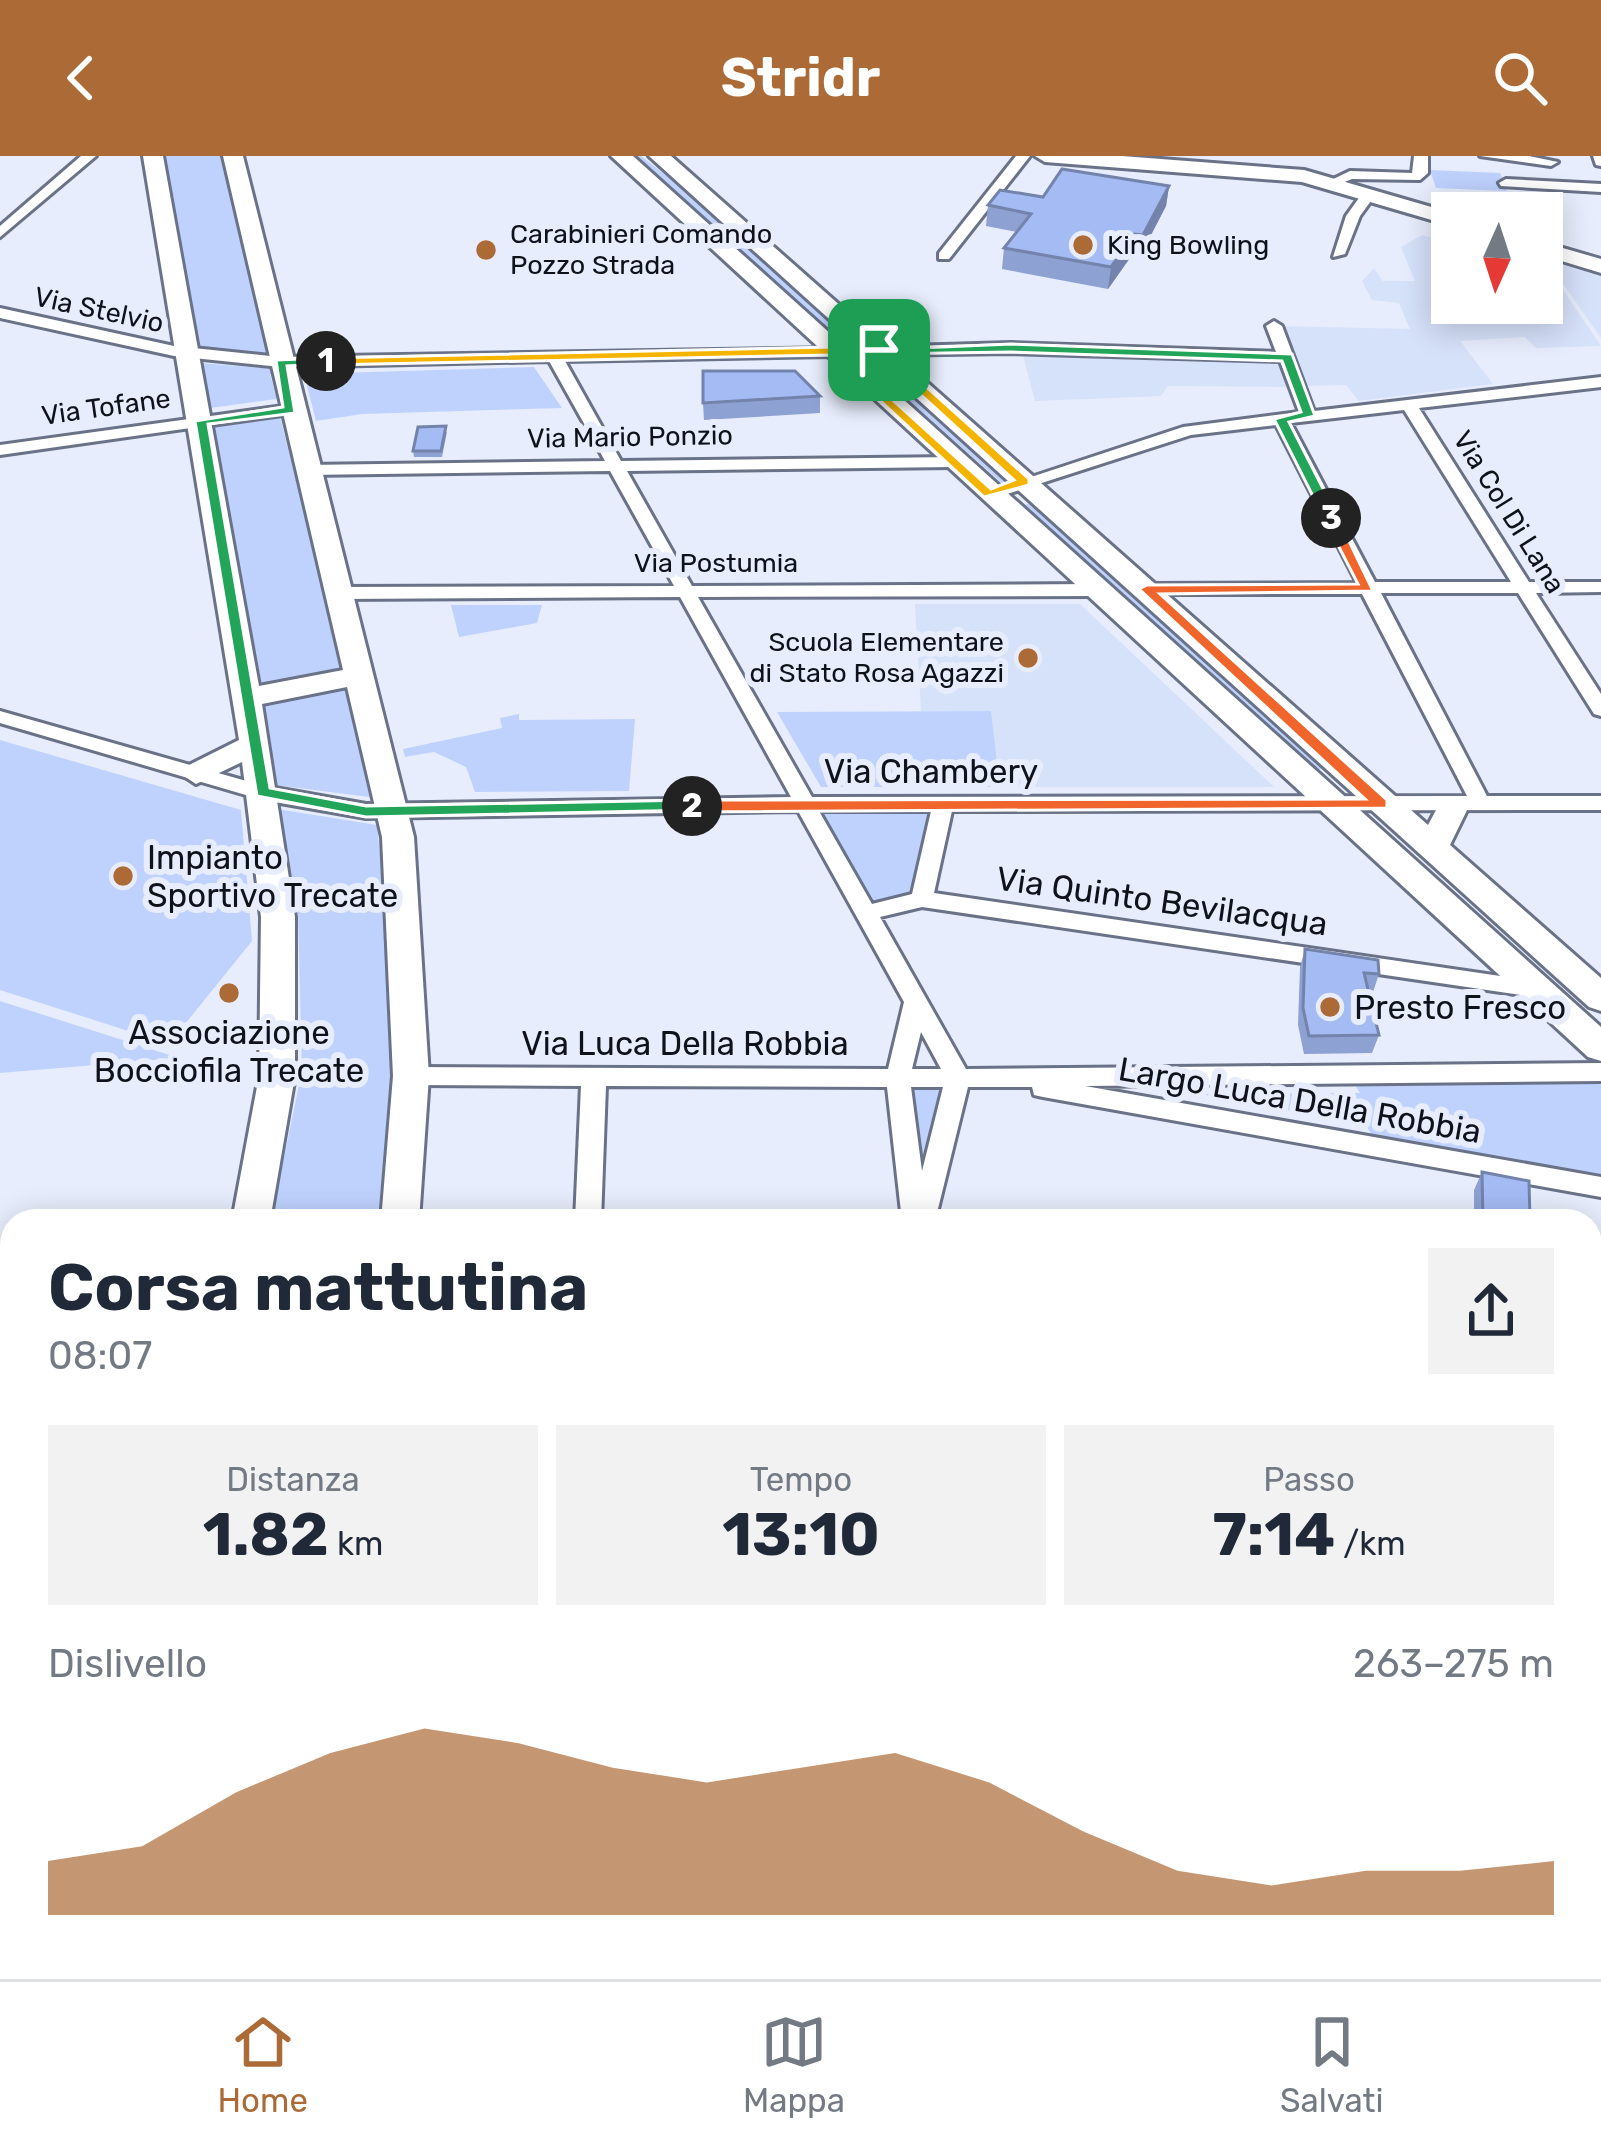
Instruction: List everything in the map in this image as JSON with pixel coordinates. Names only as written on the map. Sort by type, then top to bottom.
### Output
[{"type":"street","points":[[0,233],[88,156]]},
{"type":"street","points":[[153,156],[201,421],[278,917],[278,1058],[253,1209]]},
{"type":"street","points":[[232,156],[336,593],[394,812],[412,1076],[401,1209]]},
{"type":"street","points":[[621,156],[1601,1048]]},
{"type":"street","points":[[659,156],[1601,998]]},
{"type":"street","points":[[944,256],[1023,156]]},
{"type":"street","points":[[1046,156],[1182,161],[1290,174],[1431,213]]},
{"type":"street","points":[[1332,183],[1350,175],[1415,177],[1421,173],[1421,156]]},
{"type":"street","points":[[1487,156],[1551,163]]},
{"type":"street","points":[[1506,183],[1601,188]]},
{"type":"street","points":[[1338,254],[1353,216],[1369,194]]},
{"type":"street","points":[[1563,254],[1601,266]]},
{"type":"street","name":"Via Stelvio","points":[[0,313],[189,353],[280,362],[834,351]]},
{"type":"street","points":[[1274,326],[1308,416]]},
{"type":"street","points":[[879,350],[1011,348],[1287,357]]},
{"type":"street","points":[[554,356],[958,1078],[922,1209]]},
{"type":"street","points":[[988,494],[1172,434],[1601,382]]},
{"type":"street","name":"Via Col Di Lana","points":[[1408,404],[1601,710]]},
{"type":"street","name":"Via Tofane","points":[[0,450],[291,410]]},
{"type":"street","points":[[1281,419],[1367,588],[1467,804],[1432,850]]},
{"type":"street","name":"Via Mario Ponzio","points":[[306,470],[955,462]]},
{"type":"street","points":[[1147,589],[1601,587]]},
{"type":"street","name":"Via Postumia","points":[[336,593],[1096,590]]},
{"type":"street","points":[[246,698],[359,676]]},
{"type":"street","name":"Via Chambery","points":[[0,717],[262,793],[313,805],[394,812],[807,804],[1601,803]]},
{"type":"street","points":[[196,774],[254,744]]},
{"type":"street","points":[[922,899],[943,804]]},
{"type":"street","name":"Via Quinto Bevilacqua","points":[[867,913],[922,899],[1535,988]]},
{"type":"street","points":[[916,1002],[898,1077],[917,1209]]},
{"type":"street","name":"Largo Luca Della Robbia","points":[[958,1078],[1601,1072]]},
{"type":"street","name":"Via Luca Della Robbia","points":[[412,1076],[958,1078]]},
{"type":"street","points":[[588,1209],[594,1076]]},
{"type":"street","name":"Largo Luca Della Robbia","points":[[987,1078],[1601,1186]]},
{"type":"shaded area","points":[[163,156],[227,156],[272,358],[198,349]]},
{"type":"shaded area","points":[[633,156],[641,156],[691,195],[1010,480],[1002,483]]},
{"type":"shaded area","points":[[1430,170],[1500,173],[1507,191],[1436,188]]},
{"type":"shaded area","points":[[1422,235],[1431,237],[1431,324],[1563,324],[1563,290],[1601,346],[1536,348],[1525,337],[1460,341],[1493,384],[1359,401],[1346,385],[1302,386],[1279,326],[1410,329],[1399,303],[1372,300],[1362,281],[1374,268],[1383,281],[1415,281],[1401,247]]},
{"type":"shaded area","points":[[1563,261],[1601,273],[1601,338],[1563,284]]},
{"type":"shaded area","points":[[1023,355],[1282,358],[1293,387],[1168,386],[1161,396],[1035,401]]},
{"type":"shaded area","points":[[200,363],[276,369],[278,374],[270,374],[275,392],[284,398],[210,408]]},
{"type":"shaded area","points":[[534,367],[562,408],[362,414],[316,421],[304,374]]},
{"type":"shaded area","points":[[279,413],[377,798],[275,785],[213,424]]},
{"type":"shaded area","points":[[1033,502],[1329,766],[1312,772],[1019,507]]},
{"type":"shaded area","name":"Scuola Elementare di Stato Rosa Agazzi","points":[[915,604],[1080,604],[1274,787],[1000,787],[991,711],[921,711]]},
{"type":"shaded area","points":[[451,605],[542,605],[537,623],[459,637]]},
{"type":"shaded area","points":[[991,711],[1000,787],[821,787],[777,712]]},
{"type":"shaded area","points":[[519,714],[519,720],[635,719],[629,791],[475,792],[466,767],[434,752],[405,757],[403,749],[502,728],[500,718]]},
{"type":"shaded area","name":"Impianto Sportivo Trecate","points":[[0,740],[241,810],[252,941],[169,1044],[0,990]]},
{"type":"shaded area","points":[[807,804],[943,804],[922,899],[867,913]]},
{"type":"shaded area","points":[[277,809],[377,825],[402,1070],[385,1209],[273,1209],[302,1070],[298,912]]},
{"type":"shaded area","points":[[0,1001],[179,1058],[0,1073]]},
{"type":"shaded area","points":[[1348,1074],[1601,1076],[1601,1187],[1380,1149],[1366,1125],[1200,1094],[1360,1093]]},
{"type":"shaded area","points":[[898,1077],[958,1077],[933,1178],[910,1176]]},
{"type":"building","name":"King Bowling","points":[[1062,169],[1169,186],[1143,235],[1135,234],[1111,267],[1004,248],[1031,214],[988,205],[1000,190],[1043,197]]},
{"type":"building","points":[[703,371],[795,371],[820,396],[703,403]]},
{"type":"building","points":[[446,426],[441,451],[413,451],[418,427]]},
{"type":"building","name":"Presto Fresco","points":[[1305,949],[1378,960],[1379,974],[1364,973],[1379,1035],[1309,1036],[1303,1008]]},
{"type":"building","points":[[1482,1172],[1529,1181],[1530,1209],[1483,1209]]},
{"type":"place","name":"King Bowling","points":[[1083,245]]},
{"type":"place","name":"Carabinieri Comando Pozzo Strada","points":[[486,250]]},
{"type":"place","name":"Scuola Elementare di Stato Rosa Agazzi","points":[[1028,658]]},
{"type":"place","name":"Impianto Sportivo Trecate","points":[[123,876]]},
{"type":"place","name":"Associazione Bocciofila Trecate","points":[[229,993]]},
{"type":"place","name":"Presto Fresco","points":[[1330,1007]]},
{"type":"route","points":[[1011,348],[1287,357],[1308,416],[1281,419],[1367,588],[1147,589],[1381,804],[807,804],[394,812],[313,805],[262,793],[201,421],[291,410],[280,362],[834,351],[988,494],[1024,482],[879,350],[1011,348]]}]
